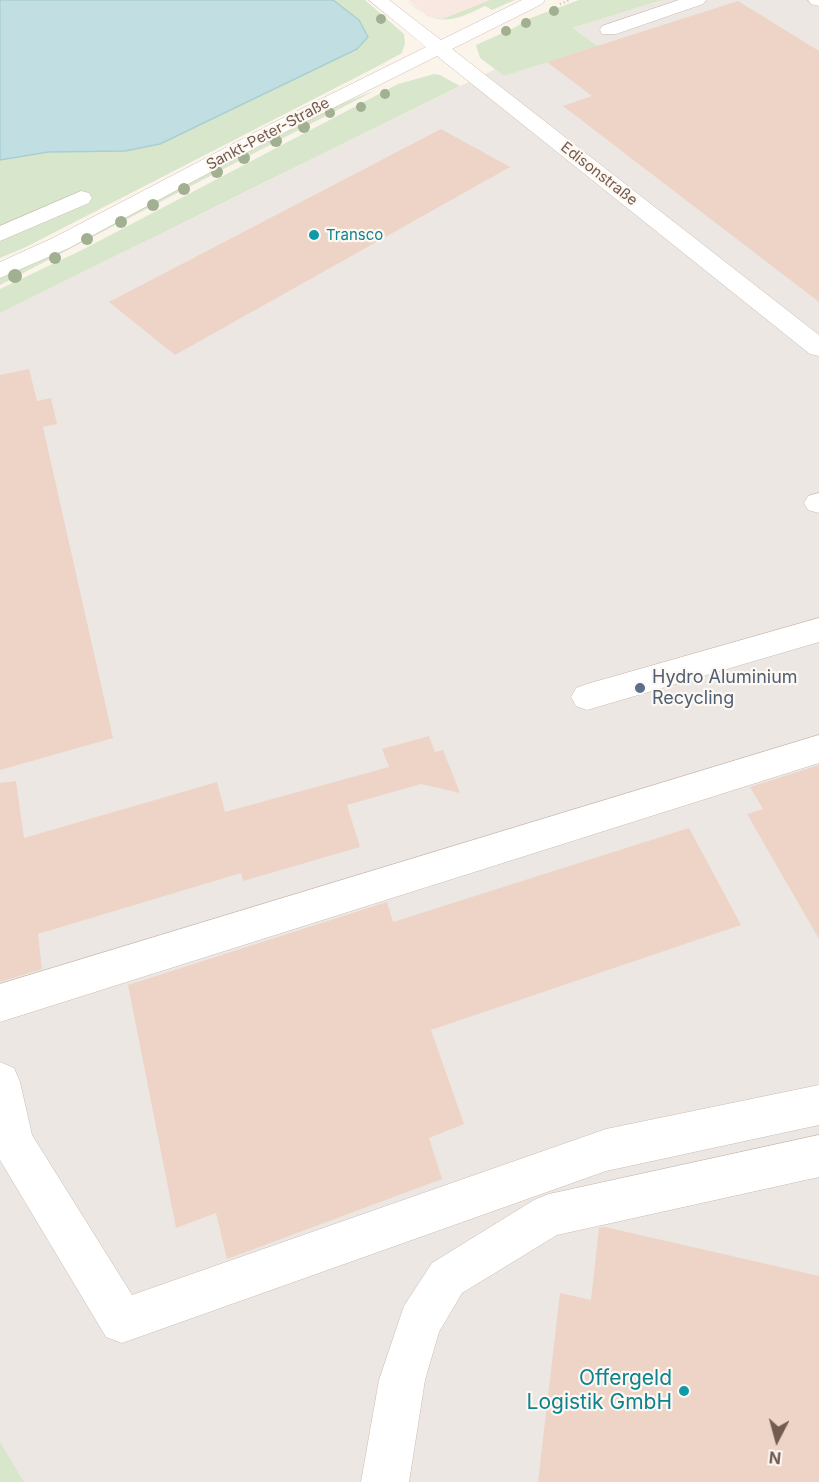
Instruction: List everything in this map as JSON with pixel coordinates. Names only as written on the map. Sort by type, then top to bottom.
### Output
[{"type":"street","name":"Edisonstraße","points":[[378,0],[819,348]]},
{"type":"street","name":"Sankt-Peter-Straße","points":[[0,271],[61,243],[276,129],[536,0]]},
{"type":"street","points":[[609,30],[697,0]]},
{"type":"street","points":[[0,234],[81,198]]},
{"type":"street","points":[[586,697],[819,630]]},
{"type":"street","points":[[0,1003],[819,749]]},
{"type":"street","points":[[0,1082],[13,1143],[122,1321],[606,1150],[819,1105]]},
{"type":"street","points":[[385,1482],[402,1380],[420,1322],[447,1278],[549,1215],[819,1156]]},
{"type":"shaded area","points":[[408,0],[490,0],[442,19],[428,16]]},
{"type":"shaded area","points":[[662,0],[819,0],[819,1482],[0,1482],[0,313],[495,69],[504,76],[597,45],[573,28]]},
{"type":"green space","points":[[0,0],[365,0],[404,34],[405,43],[402,53],[382,64],[26,247],[0,258]]},
{"type":"green space","points":[[490,0],[515,0],[492,10],[485,6],[452,19],[443,20],[432,17],[442,19]]},
{"type":"green space","points":[[579,0],[662,0],[573,28],[598,46],[504,76],[480,58],[476,45],[528,19]]},
{"type":"green space","points":[[434,74],[460,86],[0,313],[0,289],[82,250],[398,84]]},
{"type":"green space","points":[[376,90],[0,285],[0,278],[95,233],[331,108]]},
{"type":"green space","points":[[0,1442],[24,1482],[0,1482]]},
{"type":"water","points":[[0,0],[333,0],[359,20],[368,37],[357,49],[160,144],[125,151],[48,152],[0,160]]},
{"type":"building","points":[[738,1],[819,51],[819,302],[563,106],[592,96],[547,62]]},
{"type":"building","name":"Transco","points":[[441,129],[510,167],[175,355],[109,302]]},
{"type":"building","points":[[29,369],[37,401],[51,398],[57,424],[43,427],[113,738],[0,770],[0,375]]},
{"type":"building","points":[[429,736],[435,752],[443,750],[460,793],[421,784],[347,805],[360,847],[243,881],[241,873],[38,934],[42,969],[0,982],[0,783],[16,781],[24,838],[217,782],[225,812],[389,767],[382,749]]},
{"type":"building","points":[[819,765],[819,939],[747,814],[763,809],[750,787]]},
{"type":"building","points":[[689,828],[741,925],[431,1030],[464,1124],[429,1138],[442,1179],[227,1259],[216,1213],[176,1228],[128,985],[387,902],[393,922]]},
{"type":"building","name":"Offergeld Logistik GmbH","points":[[605,1227],[819,1276],[819,1482],[538,1482],[560,1293],[591,1300],[599,1228]]},
{"type":"place","name":"Transco","points":[[314,235]]},
{"type":"place","name":"Hydro Aluminium Recycling","points":[[640,688]]},
{"type":"place","name":"Offergeld Logistik GmbH","points":[[684,1391]]}]
